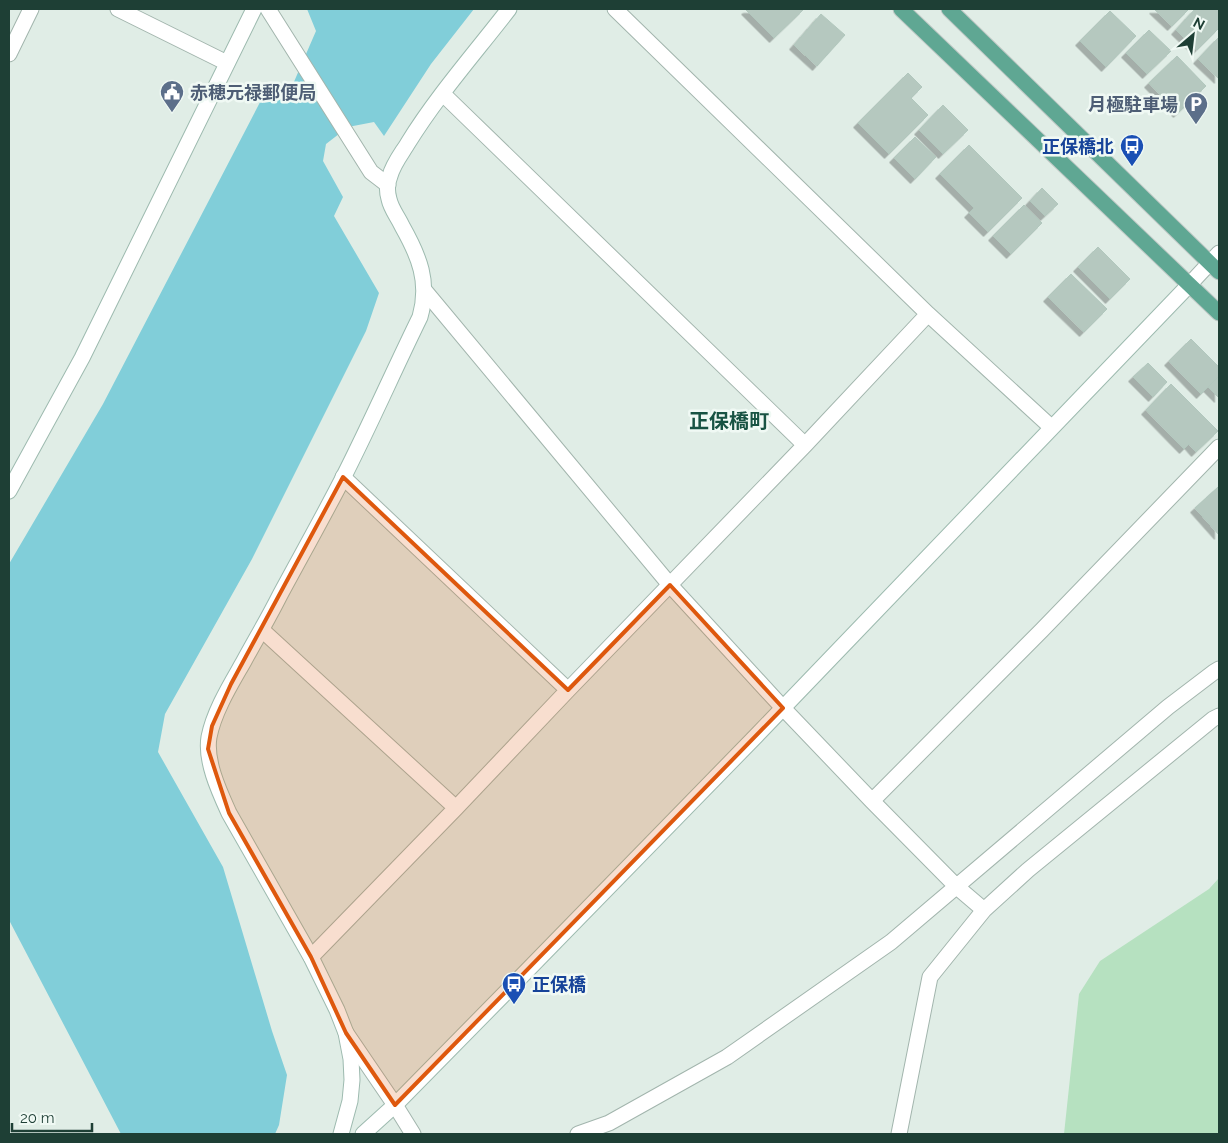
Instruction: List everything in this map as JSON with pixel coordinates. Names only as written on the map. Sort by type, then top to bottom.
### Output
[{"type":"main road","points":[[901,9],[1219,312]]},
{"type":"main road","points":[[949,9],[1216,263]]},
{"type":"street","points":[[9,54],[31,9]]},
{"type":"street","points":[[118,9],[227,63]]},
{"type":"street","points":[[9,491],[82,358],[254,9]]},
{"type":"street","points":[[268,9],[371,172],[388,185]]},
{"type":"street","points":[[340,1134],[350,1101],[352,1080],[351,1059],[346,1033],[338,1010],[311,957],[229,813],[215,777],[208,749],[212,726],[220,706],[343,477],[420,317],[425,292],[424,280],[413,248],[392,208],[388,185],[390,175],[416,131],[509,9]]},
{"type":"street","points":[[615,9],[928,314],[1051,428]]},
{"type":"street","points":[[443,94],[805,445]]},
{"type":"street","points":[[362,1134],[395,1105],[520,978],[1190,284],[1216,263]]},
{"type":"street","points":[[425,292],[670,585],[782,708],[872,802],[957,887],[984,910]]},
{"type":"street","points":[[311,957],[805,445],[928,314]]},
{"type":"street","points":[[872,802],[1219,447]]},
{"type":"street","points":[[343,477],[568,690]]},
{"type":"street","points":[[262,630],[456,808]]},
{"type":"street","points":[[578,1134],[609,1122],[727,1057],[891,942],[1168,706],[1219,669]]},
{"type":"street","points":[[899,1134],[930,977],[984,910],[1028,870],[1219,716]]},
{"type":"street","points":[[346,1033],[413,1134]]},
{"type":"highlighted area","points":[[343,477],[568,690],[670,585],[783,708],[395,1105],[346,1033],[311,957],[229,813],[208,749],[212,726],[231,684]]},
{"type":"green space","points":[[1219,878],[1219,1134],[1064,1134],[1079,994],[1100,961],[1209,889]]},
{"type":"water","points":[[307,9],[474,9],[431,64],[384,136],[374,122],[348,127],[326,144],[323,161],[343,197],[334,216],[379,293],[366,331],[252,559],[165,714],[158,752],[223,867],[287,1075],[279,1125],[275,1134],[121,1134],[9,920],[9,564],[103,404],[270,83],[290,91],[316,31]]},
{"type":"building","points":[[804,9],[774,38],[746,10]]},
{"type":"building","points":[[1154,9],[1189,9],[1172,26]]},
{"type":"building","points":[[1195,9],[1219,9],[1219,28],[1197,50],[1176,30]]},
{"type":"building","points":[[1110,11],[1136,36],[1106,67],[1080,41]]},
{"type":"building","points":[[821,14],[845,35],[817,66],[794,45]]},
{"type":"building","points":[[1149,30],[1171,51],[1147,74],[1126,53]]},
{"type":"building","points":[[1219,37],[1219,79],[1198,59]]},
{"type":"building","points":[[1177,56],[1206,86],[1178,113],[1149,83]]},
{"type":"building","points":[[908,73],[922,87],[911,98],[928,115],[889,154],[858,123]]},
{"type":"building","points":[[943,105],[968,130],[943,154],[919,130]]},
{"type":"building","points":[[915,137],[936,157],[915,179],[894,158]]},
{"type":"building","points":[[969,145],[1022,198],[988,232],[969,213],[974,208],[940,174]]},
{"type":"building","points":[[1042,188],[1058,204],[1045,216],[1030,201]]},
{"type":"building","points":[[1024,205],[1042,223],[1011,254],[993,236]]},
{"type":"building","points":[[1098,247],[1130,279],[1110,299],[1078,267]]},
{"type":"building","points":[[1071,274],[1107,309],[1084,332],[1048,297]]},
{"type":"building","points":[[1191,339],[1219,367],[1219,376],[1201,394],[1169,361]]},
{"type":"building","points":[[1148,363],[1167,382],[1153,397],[1133,377]]},
{"type":"building","points":[[1219,376],[1219,398],[1208,387]]},
{"type":"building","points":[[1171,384],[1218,431],[1196,452],[1189,444],[1184,449],[1146,410]]},
{"type":"building","points":[[1219,488],[1219,535],[1195,508]]},
{"type":"place","name":"赤穂元禄郵便局","points":[[172,113]]},
{"type":"place","name":"月極駐車場","points":[[1196,125]]},
{"type":"place","name":"正保橋北","points":[[1132,167]]},
{"type":"place","name":"正保橋","points":[[514,1005]]},
{"type":"district","name":"正保橋町","points":[[729,421]]}]
